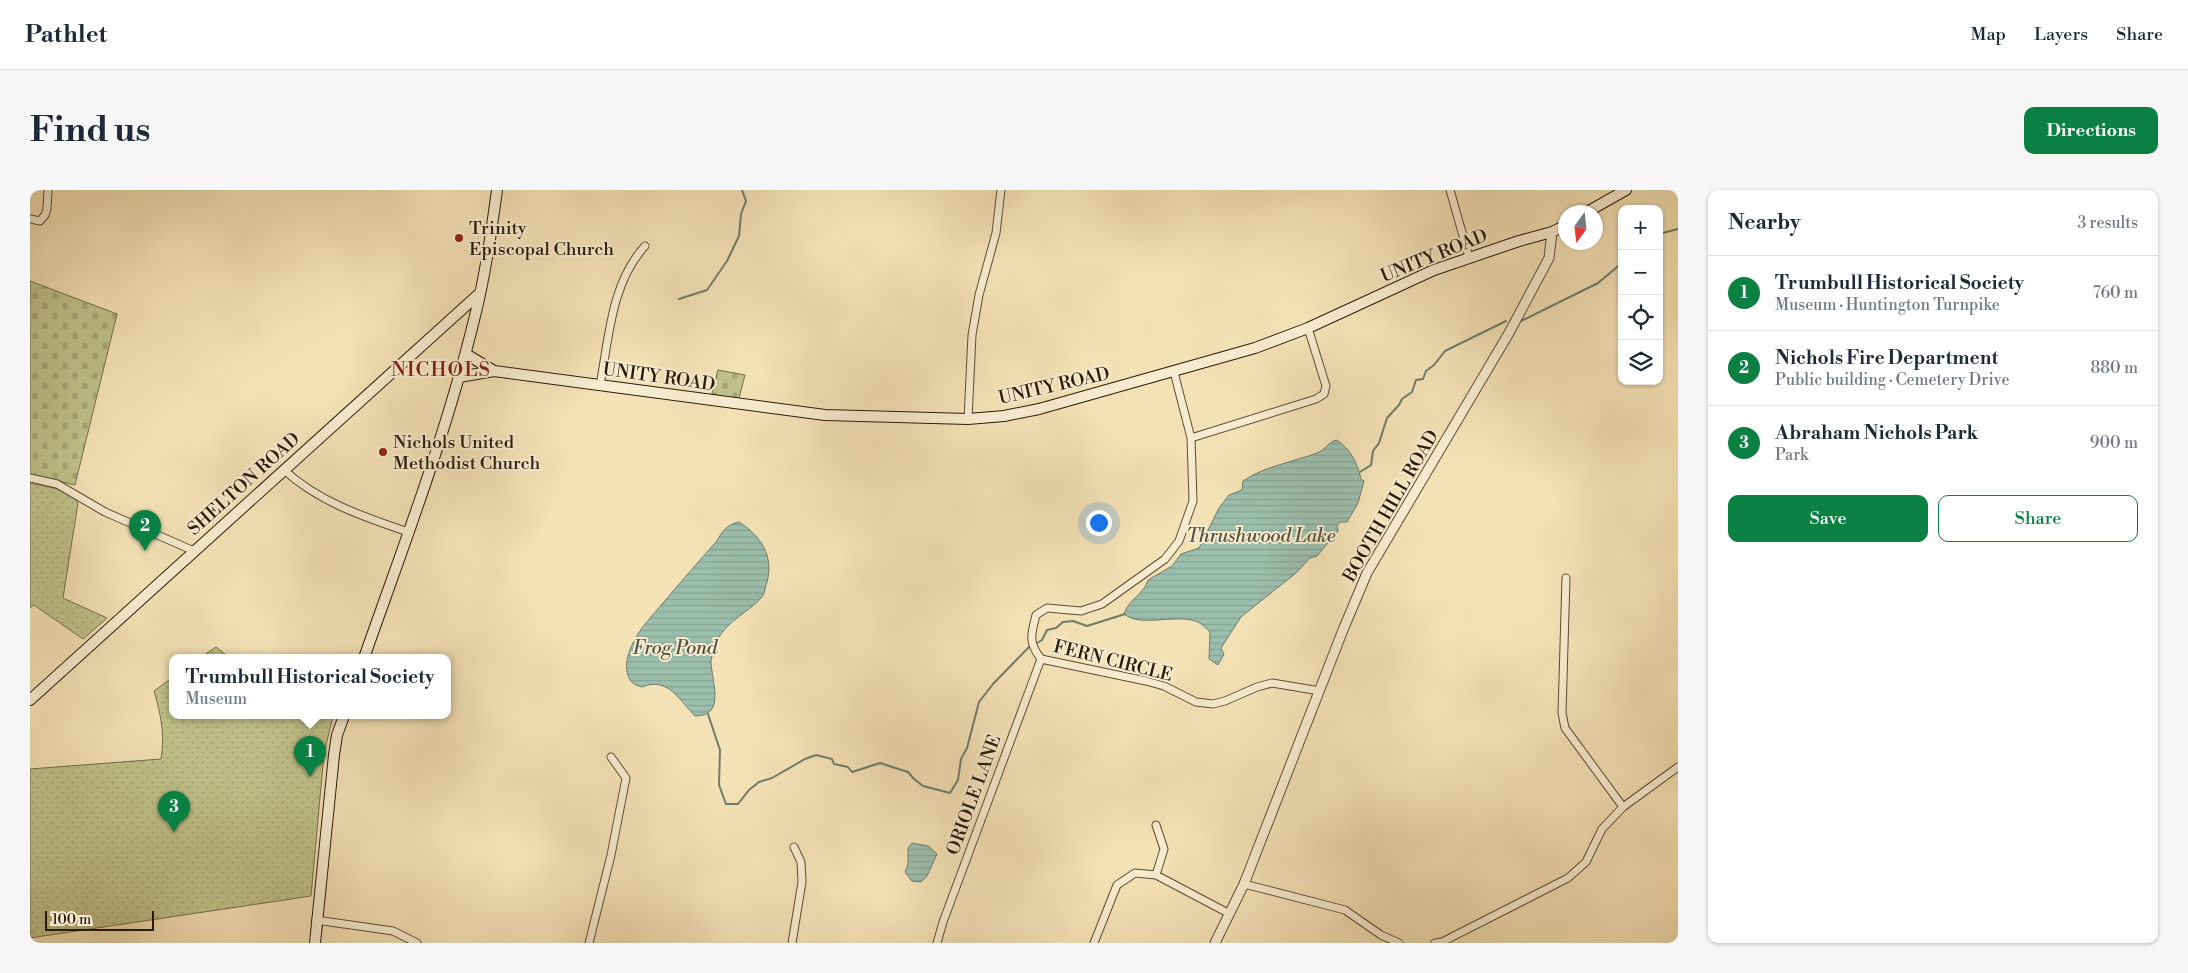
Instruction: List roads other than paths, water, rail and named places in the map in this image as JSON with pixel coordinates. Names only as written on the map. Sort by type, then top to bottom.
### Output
[{"type":"main road","points":[[365,654],[408,532],[466,354],[490,246],[497,190]]},
{"type":"main road","points":[[1599,205],[1626,190]]},
{"type":"main road","name":"UNITY ROAD","points":[[459,377],[494,371],[825,415],[968,419],[1004,416],[1039,410],[1255,348],[1308,328],[1434,270],[1558,229]]},
{"type":"main road","name":"SHELTON ROAD","points":[[30,700],[480,293]]},
{"type":"main road","name":"UNITY ROAD","points":[[466,354],[494,371]]},
{"type":"main road","points":[[315,943],[334,755],[337,735],[343,719]]},
{"type":"street","points":[[30,219],[40,221],[45,215],[48,190]]},
{"type":"street","points":[[968,419],[972,334],[979,295],[996,234],[1001,190]]},
{"type":"street","points":[[1450,190],[1469,257]]},
{"type":"street","name":"BOOTH HILL ROAD","points":[[1215,943],[1244,884],[1367,573],[1509,333],[1549,258],[1552,232]]},
{"type":"street","points":[[600,385],[615,306],[623,279],[632,260],[645,246]]},
{"type":"street","points":[[1191,438],[1316,399],[1324,394],[1326,386],[1308,328]]},
{"type":"street","name":"FERN CIRCLE","points":[[1174,372],[1191,438],[1193,501],[1179,541],[1165,559],[1102,604],[1081,611],[1046,608],[1036,615],[1031,636],[1034,649],[1041,658],[1164,686],[1196,702],[1213,704],[1225,701],[1257,687],[1272,683],[1320,691]]},
{"type":"street","points":[[284,470],[309,489],[341,507],[408,532]]},
{"type":"street","points":[[30,478],[57,484],[105,512],[194,551]]},
{"type":"street","points":[[1566,578],[1562,713],[1565,728],[1623,807]]},
{"type":"street","name":"ORIOLE LANE","points":[[937,943],[943,922],[1041,658]]},
{"type":"street","points":[[590,943],[613,846],[626,778],[611,757]]},
{"type":"street","points":[[1435,943],[1442,942],[1568,878],[1586,862],[1602,829],[1623,807],[1678,768]]},
{"type":"street","points":[[1156,826],[1164,849],[1156,875]]},
{"type":"street","points":[[792,943],[802,882],[801,862],[794,847]]},
{"type":"street","points":[[1094,943],[1117,885],[1135,873],[1156,875],[1230,914]]},
{"type":"street","points":[[1244,884],[1345,910],[1381,935],[1399,943]]},
{"type":"street","points":[[316,920],[393,931],[417,943]]},
{"type":"water","name":"Thrushwood Lake","points":[[1337,440],[1353,457],[1361,479],[1364,481],[1358,503],[1347,522],[1340,522],[1337,526],[1338,531],[1317,556],[1310,558],[1296,573],[1241,617],[1221,648],[1224,654],[1218,665],[1209,659],[1210,632],[1198,622],[1180,619],[1140,620],[1124,614],[1129,605],[1144,589],[1148,580],[1172,566],[1181,554],[1199,548],[1219,508],[1229,495],[1242,490],[1243,481],[1270,468],[1317,453],[1331,442]]},
{"type":"water","name":"Frog Pond","points":[[739,522],[754,534],[764,548],[769,564],[767,582],[762,597],[732,622],[718,639],[711,661],[715,696],[714,704],[711,710],[705,714],[695,716],[666,687],[651,684],[642,687],[635,685],[628,675],[628,656],[636,637],[647,622],[725,529]]},
{"type":"water","points":[[912,843],[928,846],[937,854],[927,876],[921,882],[912,881],[905,872],[908,864],[908,848]]},
{"type":"waterway","points":[[679,299],[707,290],[727,261],[739,236],[741,214],[746,201],[742,190]]},
{"type":"waterway","points":[[1663,233],[1678,229]]},
{"type":"waterway","points":[[1521,321],[1598,283],[1618,266]]},
{"type":"waterway","points":[[1360,472],[1371,465],[1373,451],[1379,443],[1387,418],[1402,399],[1412,392],[1416,380],[1423,379],[1426,371],[1434,365],[1445,351],[1506,321]]},
{"type":"waterway","points":[[1037,643],[1042,640],[1047,630],[1056,628],[1063,622],[1073,621],[1087,626],[1125,614]]},
{"type":"waterway","points":[[708,714],[720,750],[719,785],[726,804],[738,804],[749,790],[759,782],[772,778],[805,759],[816,755],[832,759],[834,764],[848,767],[852,772],[880,763],[908,772],[923,786],[950,793],[958,780],[961,759],[967,748],[979,702],[993,684],[1029,647]]},
{"type":"place","name":"Trinity Episcopal Church","points":[[459,238]]},
{"type":"place","name":"Nichols United Methodist Church","points":[[383,452]]},
{"type":"place","name":"Nichols Fire Department","points":[[145,551]]},
{"type":"place","name":"Trumbull Historical Society","points":[[310,777]]},
{"type":"place","name":"Abraham Nichols Park","points":[[174,832]]},
{"type":"district","name":"NICHOLS","points":[[441,370]]}]
